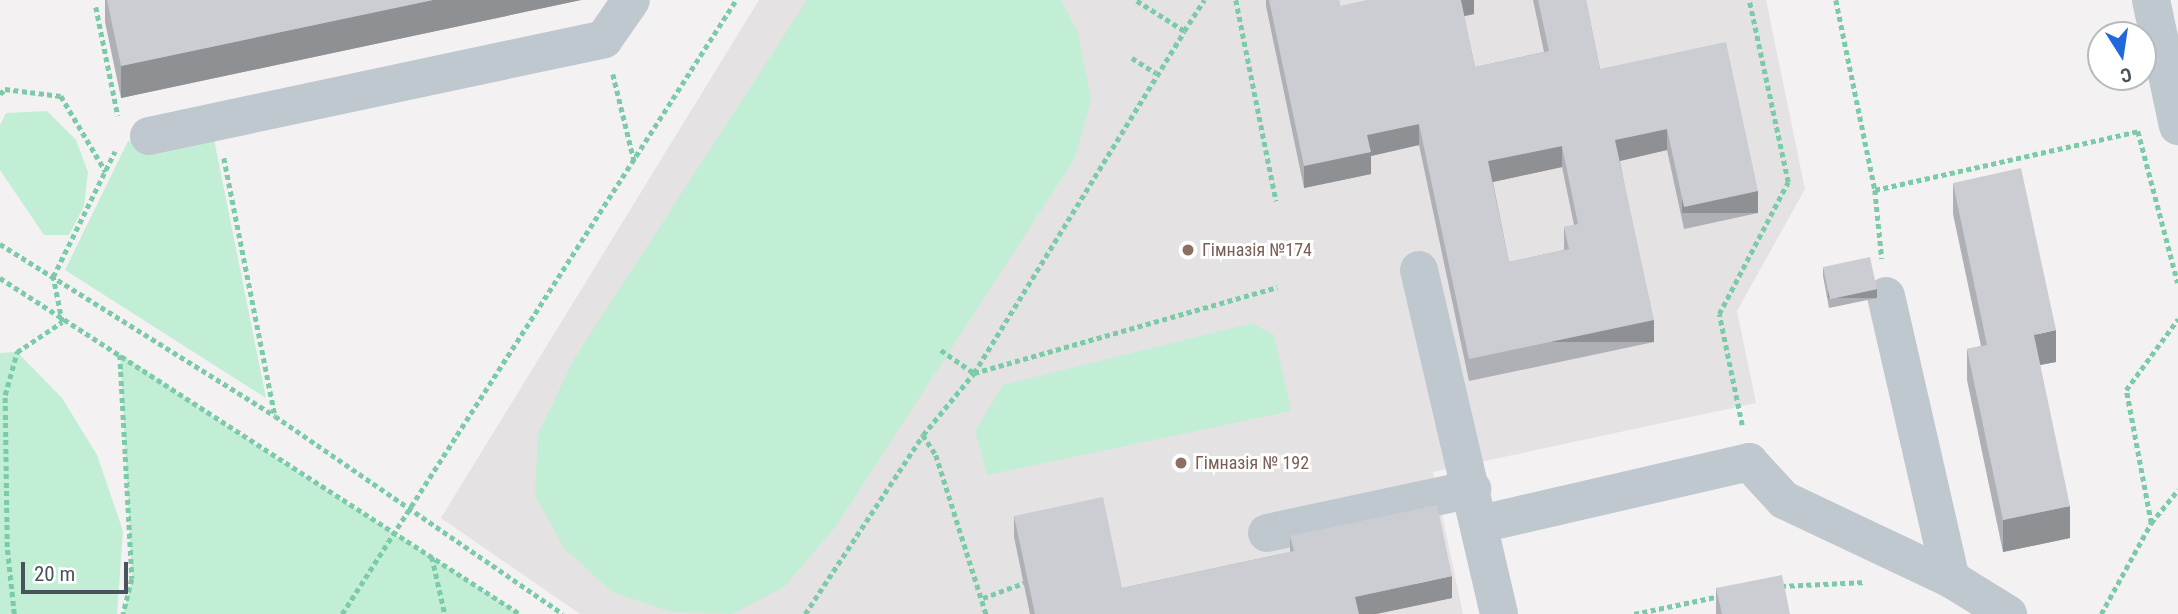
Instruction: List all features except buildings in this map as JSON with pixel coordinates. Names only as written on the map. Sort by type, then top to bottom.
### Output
[{"type":"lane","points":[[128,135],[217,122],[604,39],[631,0]]},
{"type":"lane","points":[[2151,0],[2178,126]]},
{"type":"lane","points":[[1419,270],[1499,614]]},
{"type":"lane","points":[[1886,296],[1951,579]]},
{"type":"lane","points":[[1498,520],[1749,462],[1784,500],[1951,579],[2008,614]]},
{"type":"lane","points":[[1267,533],[1472,489]]},
{"type":"path","points":[[342,614],[392,530],[412,507],[736,0]]},
{"type":"path","points":[[1135,0],[1184,31]]},
{"type":"path","points":[[805,614],[923,435],[974,373],[1156,73],[1204,0]]},
{"type":"path","points":[[1236,0],[1276,201]]},
{"type":"path","points":[[1720,314],[1788,181],[1749,0]]},
{"type":"path","points":[[1836,0],[1875,190],[1886,296]]},
{"type":"path","points":[[62,322],[53,277],[106,172],[128,135],[96,7]]},
{"type":"path","points":[[604,39],[634,160]]},
{"type":"path","points":[[1132,58],[1156,73]]},
{"type":"path","points":[[0,94],[5,89],[61,96],[106,172]]},
{"type":"path","points":[[217,122],[275,416]]},
{"type":"path","points":[[1875,190],[2138,131],[2178,283]]},
{"type":"path","points":[[0,244],[275,416],[412,507],[564,614]]},
{"type":"path","points":[[0,278],[62,322],[120,354],[520,614]]},
{"type":"path","points":[[974,373],[1277,287]]},
{"type":"path","points":[[2151,523],[2126,390],[2178,319]]},
{"type":"path","points":[[14,614],[7,547],[5,395],[18,352],[62,322]]},
{"type":"path","points":[[941,350],[974,373]]},
{"type":"path","points":[[120,354],[132,579],[123,614]]},
{"type":"path","points":[[923,435],[936,455],[986,614]]},
{"type":"path","points":[[2101,614],[2151,523],[2178,490]]},
{"type":"path","points":[[0,547],[7,547]]},
{"type":"path","points":[[432,556],[445,614]]},
{"type":"path","points":[[1775,586],[1870,582]]},
{"type":"path","points":[[983,598],[1024,583]]},
{"type":"path","points":[[1634,614],[1723,595]]},
{"type":"shaded area","name":"Гімназія №174","points":[[759,0],[1766,0],[1805,189],[1737,311],[1756,403],[1433,472],[1463,614],[580,614],[441,518]]},
{"type":"green space","points":[[807,0],[1061,0],[1078,33],[1091,99],[1075,158],[836,526],[784,587],[732,614],[671,612],[612,592],[564,548],[535,495],[538,434],[574,359]]},
{"type":"green space","points":[[47,111],[76,140],[88,172],[84,206],[69,235],[44,235],[0,170],[0,125],[6,113]]},
{"type":"green space","points":[[213,134],[266,398],[65,270],[128,141],[149,145]]},
{"type":"green space","points":[[1252,323],[1274,335],[1291,411],[987,475],[975,431],[1003,385]]},
{"type":"green space","points":[[17,352],[62,398],[97,455],[123,531],[117,614],[0,614],[0,353]]},
{"type":"green space","points":[[120,354],[242,436],[520,614],[123,614],[132,579]]},
{"type":"place","name":"Гімназія №174","points":[[1188,250]]},
{"type":"place","name":"Гімназія № 192","points":[[1181,463]]}]
